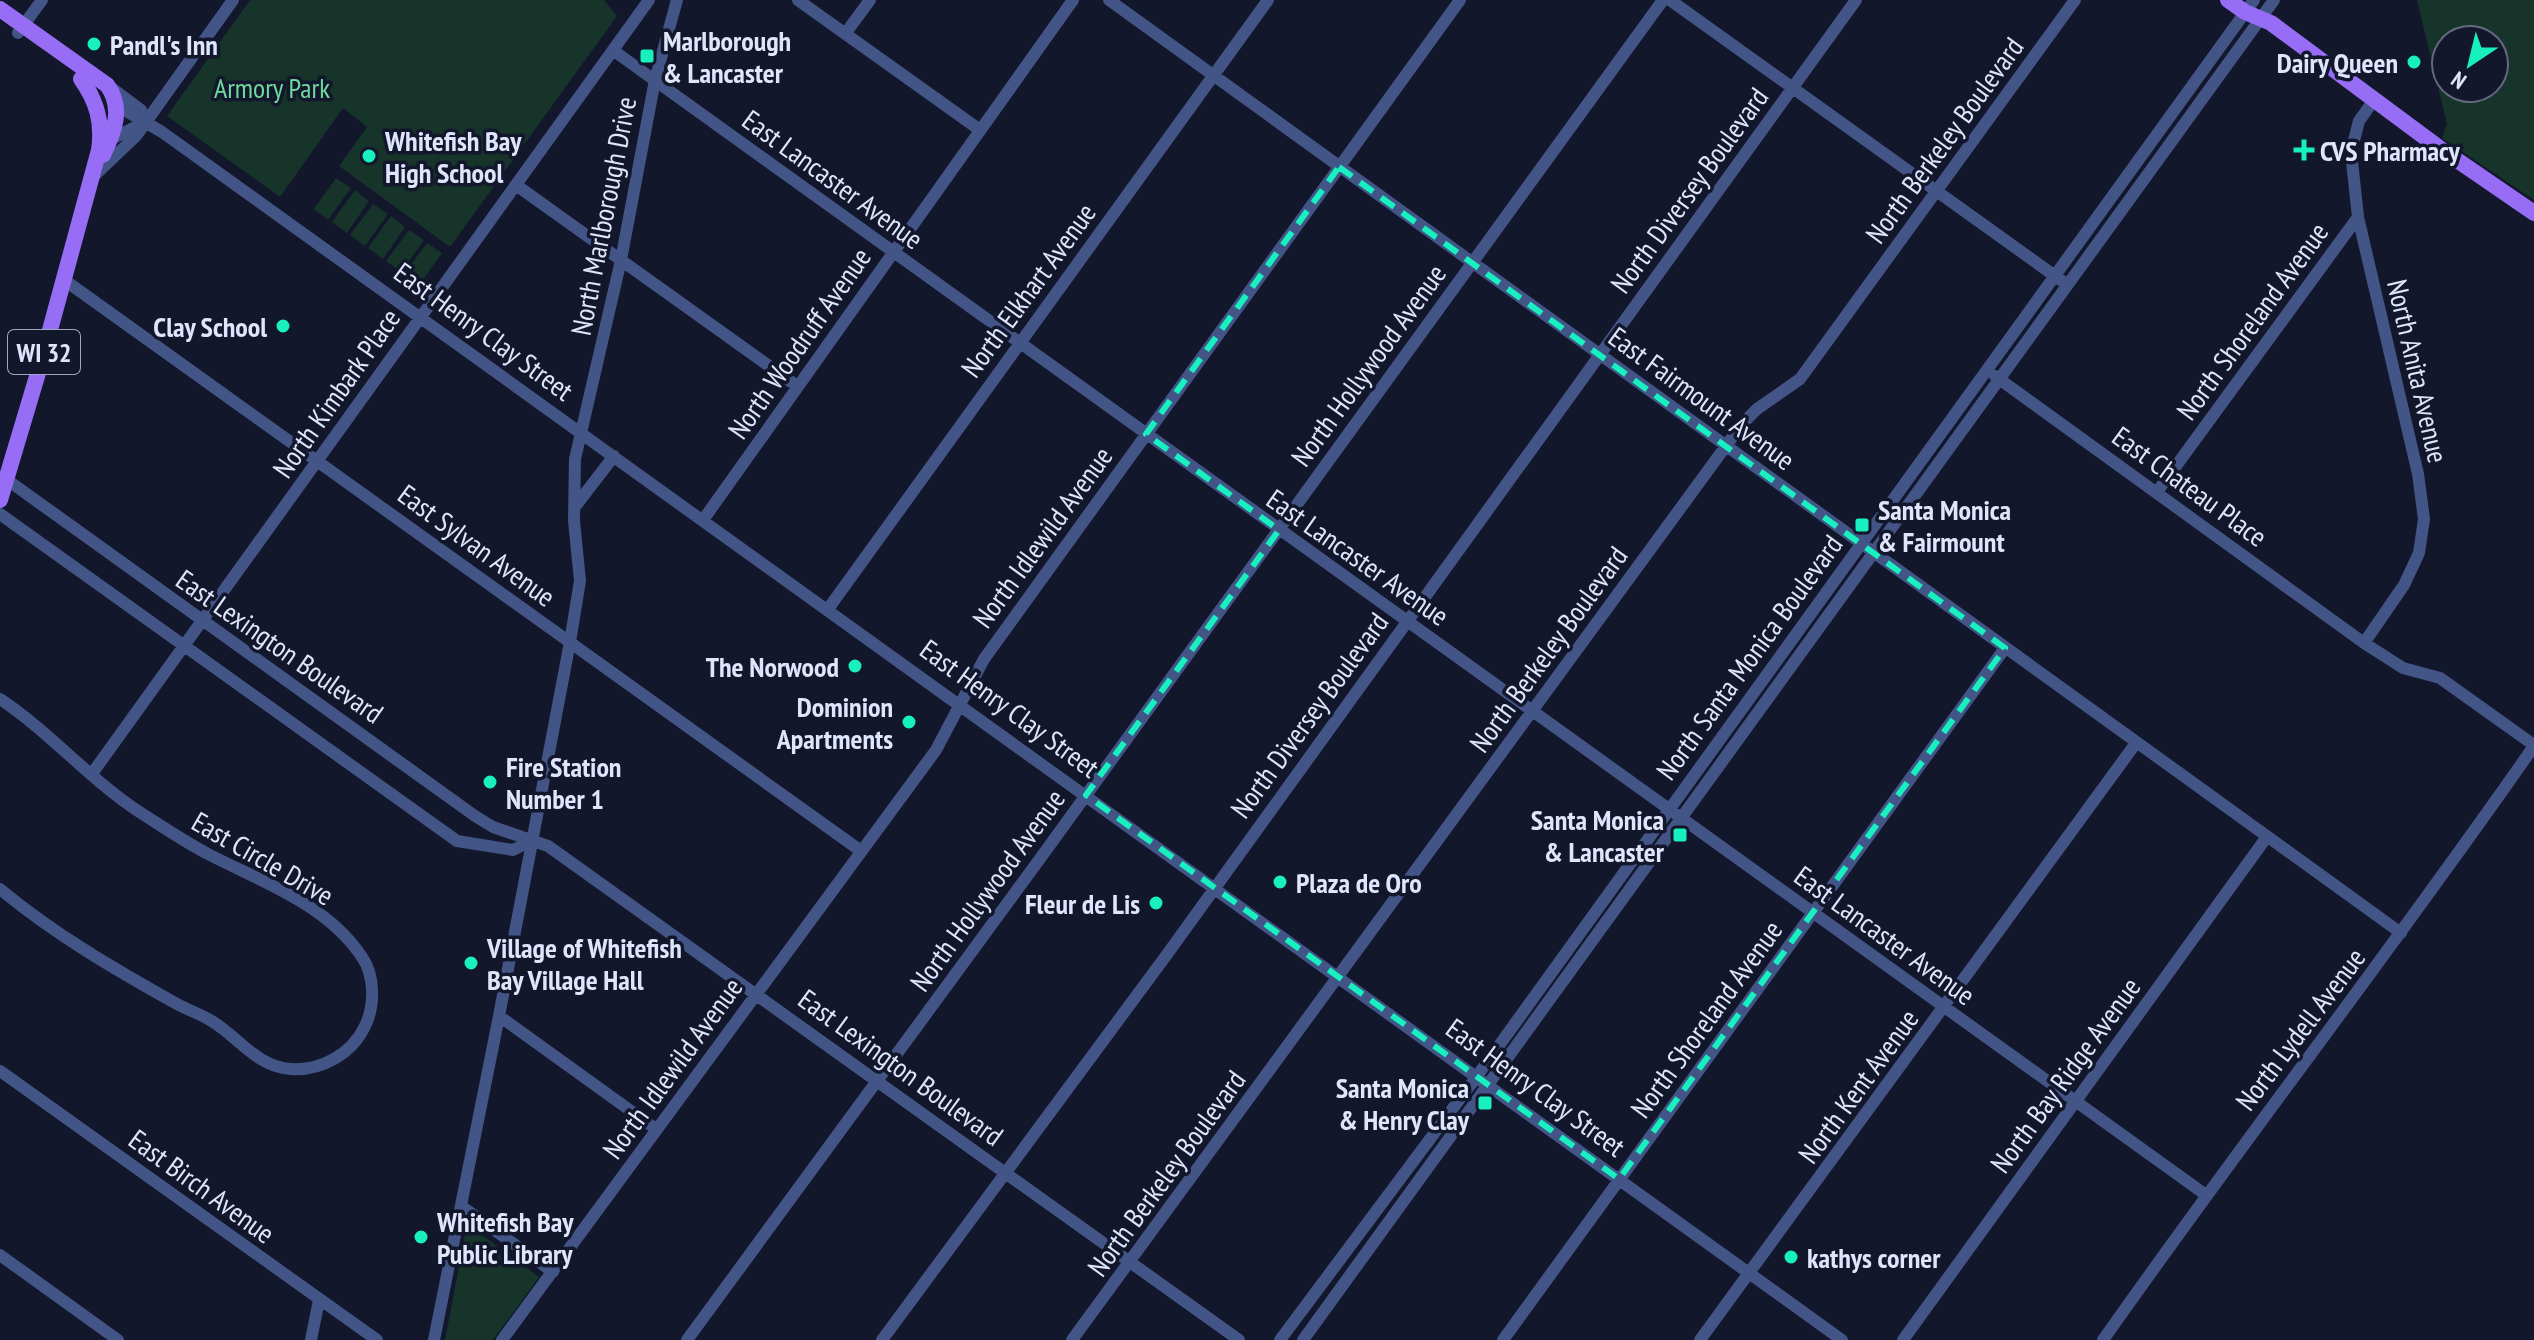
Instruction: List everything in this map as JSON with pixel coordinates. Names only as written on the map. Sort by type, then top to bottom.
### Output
[{"type":"main road","points":[[2228,0],[2252,4],[2262,18],[2534,213]]},
{"type":"main road","name":"East Henry Clay Street","points":[[0,9],[20,30],[116,105]]},
{"type":"main road","name":"East Henry Clay Street","points":[[0,21],[20,30],[107,85]]},
{"type":"main road","name":"WI 32","points":[[81,79],[96,106],[105,142]]},
{"type":"main road","points":[[107,85],[116,105]]},
{"type":"main road","name":"WI 32","points":[[0,500],[94,176],[117,118],[116,105]]},
{"type":"street","points":[[20,30],[42,0]]},
{"type":"street","points":[[94,176],[136,136],[233,0]]},
{"type":"street","name":"North Kimbark Place","points":[[91,775],[649,0]]},
{"type":"street","name":"North Marlborough Drive","points":[[434,1340],[499,1016],[580,581],[574,508],[575,459],[621,260],[655,80],[677,0]]},
{"type":"street","points":[[798,0],[980,130]]},
{"type":"street","points":[[845,34],[870,0]]},
{"type":"street","name":"North Woodruff Avenue","points":[[703,520],[1073,0]]},
{"type":"street","name":"East Fairmount Avenue","points":[[1109,0],[2401,933]]},
{"type":"street","name":"North Elkhart Avenue","points":[[828,609],[1268,0]]},
{"type":"street","name":"North Idlewild Avenue","points":[[502,1340],[936,750],[984,659],[1460,0]]},
{"type":"street","name":"North Hollywood Avenue","points":[[687,1340],[1663,0]]},
{"type":"street","points":[[1670,0],[2067,285]]},
{"type":"street","name":"North Diversey Boulevard","points":[[882,1340],[1215,887],[1856,0]]},
{"type":"street","name":"North Berkeley Boulevard","points":[[1072,1340],[1727,445],[1757,409],[1800,379],[2075,0]]},
{"type":"street","name":"North Santa Monica Boulevard","points":[[1303,1340],[2274,0]]},
{"type":"street","name":"North Santa Monica Boulevard","points":[[1280,1340],[1477,1076],[2252,4]]},
{"type":"street","name":"East Lancaster Avenue","points":[[614,51],[2206,1195]]},
{"type":"street","name":"East Henry Clay Street","points":[[107,85],[141,110],[146,122]]},
{"type":"street","name":"North Anita Avenue","points":[[2364,643],[2404,585],[2419,553],[2424,519],[2418,474],[2358,217],[2351,152],[2359,121],[2374,100]]},
{"type":"street","name":"East Henry Clay Street","points":[[116,105],[146,122],[420,316],[1842,1340]]},
{"type":"street","points":[[105,142],[146,122]]},
{"type":"street","points":[[516,185],[797,386]]},
{"type":"street","name":"North Shoreland Avenue","points":[[2157,492],[2358,217]]},
{"type":"street","name":"East Sylvan Avenue","points":[[63,279],[861,851]]},
{"type":"street","name":"East Chateau Place","points":[[1986,370],[2364,643],[2403,668],[2440,678],[2534,746]]},
{"type":"street","points":[[574,508],[614,456]]},
{"type":"street","name":"East Lexington Boulevard","points":[[6,479],[475,816],[493,827],[548,846],[1239,1340]]},
{"type":"street","name":"East Lexington Boulevard","points":[[0,514],[457,841],[513,850],[531,841]]},
{"type":"street","name":"North Shoreland Avenue","points":[[1503,1340],[2005,648]]},
{"type":"street","name":"East Circle Drive","points":[[0,699],[139,812],[191,844],[293,897],[323,917],[354,945],[365,960],[371,977],[372,995],[366,1025],[353,1046],[331,1061],[290,1069],[272,1065],[256,1057],[207,1018],[99,959],[0,889]]},
{"type":"street","name":"North Kent Avenue","points":[[1700,1340],[2136,743]]},
{"type":"street","name":"North Lydell Avenue","points":[[2103,1340],[2534,746]]},
{"type":"street","name":"North Bay Ridge Avenue","points":[[1903,1340],[2266,838]]},
{"type":"street","points":[[499,1016],[656,1129]]},
{"type":"street","name":"East Birch Avenue","points":[[0,1071],[377,1340]]},
{"type":"street","points":[[461,1206],[553,1272]]},
{"type":"street","points":[[0,1255],[118,1340]]},
{"type":"street","points":[[311,1340],[319,1300]]},
{"type":"highlighted area","points":[[1339,167],[2005,648],[1619,1179],[1086,795],[1279,530],[1146,434]]},
{"type":"green space","name":"Whitefish Bay High School","points":[[250,0],[604,0],[617,16],[450,247],[339,166],[367,127],[343,108],[280,197],[167,116]]},
{"type":"green space","points":[[2417,0],[2534,0],[2534,200],[2442,138],[2447,124],[2442,104],[2510,104],[2510,24],[2430,24],[2430,54]]},
{"type":"green space","points":[[336,178],[351,188],[328,220],[314,209]]},
{"type":"green space","points":[[355,190],[369,201],[347,233],[332,222]]},
{"type":"green space","points":[[373,204],[388,214],[365,246],[350,235]]},
{"type":"green space","points":[[391,216],[405,227],[383,259],[368,248]]},
{"type":"green space","points":[[409,230],[424,240],[401,272],[386,261]]},
{"type":"green space","points":[[427,243],[442,253],[419,285],[404,274]]},
{"type":"green space","points":[[467,1224],[539,1277],[493,1340],[445,1340]]},
{"type":"place","name":"Pandl's Inn","points":[[94,44]]},
{"type":"place","name":"Marlborough & Lancaster","points":[[647,56]]},
{"type":"place","name":"Dairy Queen","points":[[2414,62]]},
{"type":"place","name":"CVS Pharmacy","points":[[2304,150]]},
{"type":"place","name":"Whitefish Bay High School","points":[[369,156]]},
{"type":"place","name":"Clay School","points":[[283,326]]},
{"type":"place","name":"Santa Monica & Fairmount","points":[[1862,525]]},
{"type":"place","name":"The Norwood","points":[[855,666]]},
{"type":"place","name":"Dominion Apartments","points":[[909,722]]},
{"type":"place","name":"Fire Station Number 1","points":[[490,782]]},
{"type":"place","name":"Santa Monica & Lancaster","points":[[1680,835]]},
{"type":"place","name":"Plaza de Oro","points":[[1280,882]]},
{"type":"place","name":"Fleur de Lis","points":[[1156,903]]},
{"type":"place","name":"Village of Whitefish Bay Village Hall","points":[[471,963]]},
{"type":"place","name":"Santa Monica & Henry Clay","points":[[1485,1103]]},
{"type":"place","name":"Whitefish Bay Public Library","points":[[421,1237]]},
{"type":"place","name":"kathys corner","points":[[1791,1257]]},
{"type":"park label","name":"Armory Park","points":[[272,87]]}]
